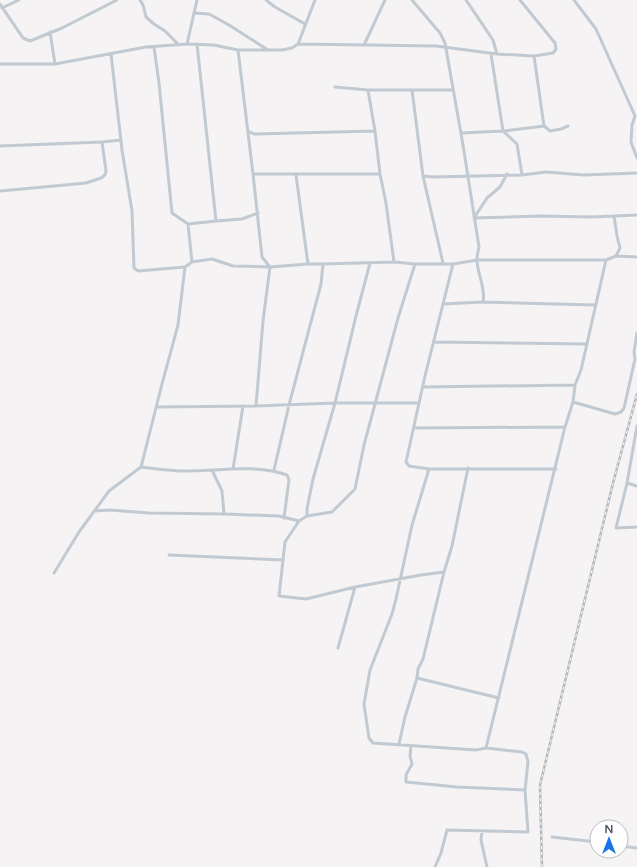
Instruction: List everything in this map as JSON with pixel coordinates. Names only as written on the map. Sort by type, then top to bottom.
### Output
[{"type":"street","points":[[19,0],[1,6],[23,38],[30,41],[117,0]]},
{"type":"street","points":[[140,0],[146,17],[165,31],[179,45]]},
{"type":"street","points":[[187,44],[197,0]]},
{"type":"street","points":[[266,0],[275,7],[305,24]]},
{"type":"street","points":[[298,44],[315,0]]},
{"type":"street","points":[[364,45],[385,0]]},
{"type":"street","points":[[412,0],[443,37],[446,48],[479,247],[477,260],[484,296],[483,302]]},
{"type":"street","points":[[466,0],[493,40],[497,54]]},
{"type":"street","points":[[0,64],[55,64],[154,47],[187,44],[214,45],[238,50],[282,50],[292,48],[298,44],[436,46],[491,54],[534,56],[553,53],[556,49],[555,43],[520,0]]},
{"type":"street","points":[[574,0],[596,29],[635,116]]},
{"type":"street","points":[[195,13],[210,14],[268,50]]},
{"type":"street","points":[[50,32],[55,64]]},
{"type":"street","points":[[197,44],[216,221]]},
{"type":"street","points":[[154,47],[172,213],[188,224],[242,219],[258,213]]},
{"type":"street","points":[[238,50],[262,257],[270,267],[263,321],[256,406]]},
{"type":"street","points":[[111,54],[121,140],[132,211],[134,268],[138,271],[185,267],[192,262],[212,259],[233,266],[270,267],[308,264],[394,262],[415,264],[453,264],[477,260],[606,260],[616,256],[637,257]]},
{"type":"street","points":[[491,54],[503,131],[517,144],[522,175]]},
{"type":"street","points":[[534,56],[544,126],[550,131],[568,126]]},
{"type":"street","points":[[335,87],[368,90],[453,90]]},
{"type":"street","points":[[368,90],[394,262]]},
{"type":"street","points":[[412,90],[423,176],[443,263]]},
{"type":"street","points":[[637,110],[632,125],[631,142],[637,158]]},
{"type":"street","points":[[461,133],[503,131],[544,126]]},
{"type":"street","points":[[248,131],[254,134],[375,131]]},
{"type":"street","points":[[0,146],[121,140]]},
{"type":"street","points":[[0,190],[86,183],[101,178],[105,175],[106,171],[102,142]]},
{"type":"street","points":[[423,176],[522,175],[546,172],[584,175],[637,173]]},
{"type":"street","points":[[253,174],[380,174]]},
{"type":"street","points":[[474,218],[487,198],[500,187],[507,174]]},
{"type":"street","points":[[296,175],[308,264]]},
{"type":"street","points":[[474,218],[637,215]]},
{"type":"street","points":[[614,216],[620,248],[616,256]]},
{"type":"street","points":[[188,224],[192,262]]},
{"type":"street","points":[[486,748],[573,402],[575,385],[581,370],[606,260]]},
{"type":"street","points":[[307,516],[313,479],[335,403],[370,263]]},
{"type":"street","points":[[274,470],[289,405],[321,284],[323,264]]},
{"type":"street","points":[[415,264],[398,318],[364,445],[355,489],[332,512],[307,516],[299,521],[285,542],[279,596],[306,599],[355,587],[444,572]]},
{"type":"street","points":[[453,264],[418,403],[406,464],[409,466],[429,469],[556,468]]},
{"type":"street","points":[[141,468],[178,325],[185,267]]},
{"type":"street","points":[[443,304],[483,302],[595,305]]},
{"type":"street","points":[[573,402],[615,414],[621,412],[624,408],[635,359],[634,352],[637,334]]},
{"type":"street","points":[[434,342],[587,344]]},
{"type":"street","points":[[423,387],[575,385]]},
{"type":"street","points":[[156,407],[256,406],[335,403],[418,403]]},
{"type":"street","points":[[233,469],[243,406]]},
{"type":"street","points":[[637,426],[627,483],[616,528],[637,527]]},
{"type":"street","points":[[414,428],[566,427]]},
{"type":"street","points":[[54,573],[94,511],[109,491],[141,468],[179,471],[233,469],[274,470],[287,475],[289,480],[284,518]]},
{"type":"street","points":[[399,744],[405,716],[417,678],[418,669],[423,659],[428,633],[434,616],[444,572],[452,546],[468,468]]},
{"type":"street","points":[[429,469],[412,525],[392,614],[370,670],[364,704],[369,738],[373,743],[476,750],[486,748],[522,752],[526,754],[528,762],[525,790],[528,832],[447,830],[441,853],[435,867]]},
{"type":"street","points":[[212,470],[222,491],[224,514]]},
{"type":"street","points":[[627,483],[637,486]]},
{"type":"street","points":[[94,511],[110,510],[149,513],[279,516],[299,521]]},
{"type":"street","points":[[168,555],[283,560]]},
{"type":"street","points":[[338,648],[355,587]]},
{"type":"street","points":[[417,678],[499,698]]},
{"type":"street","points":[[411,746],[410,756],[412,764],[406,775],[406,782],[457,787],[525,790]]},
{"type":"street","points":[[482,831],[481,840],[487,867]]},
{"type":"street","points":[[552,837],[589,841]]},
{"type":"railway","points":[[542,867],[540,785],[613,483],[637,394]]}]
